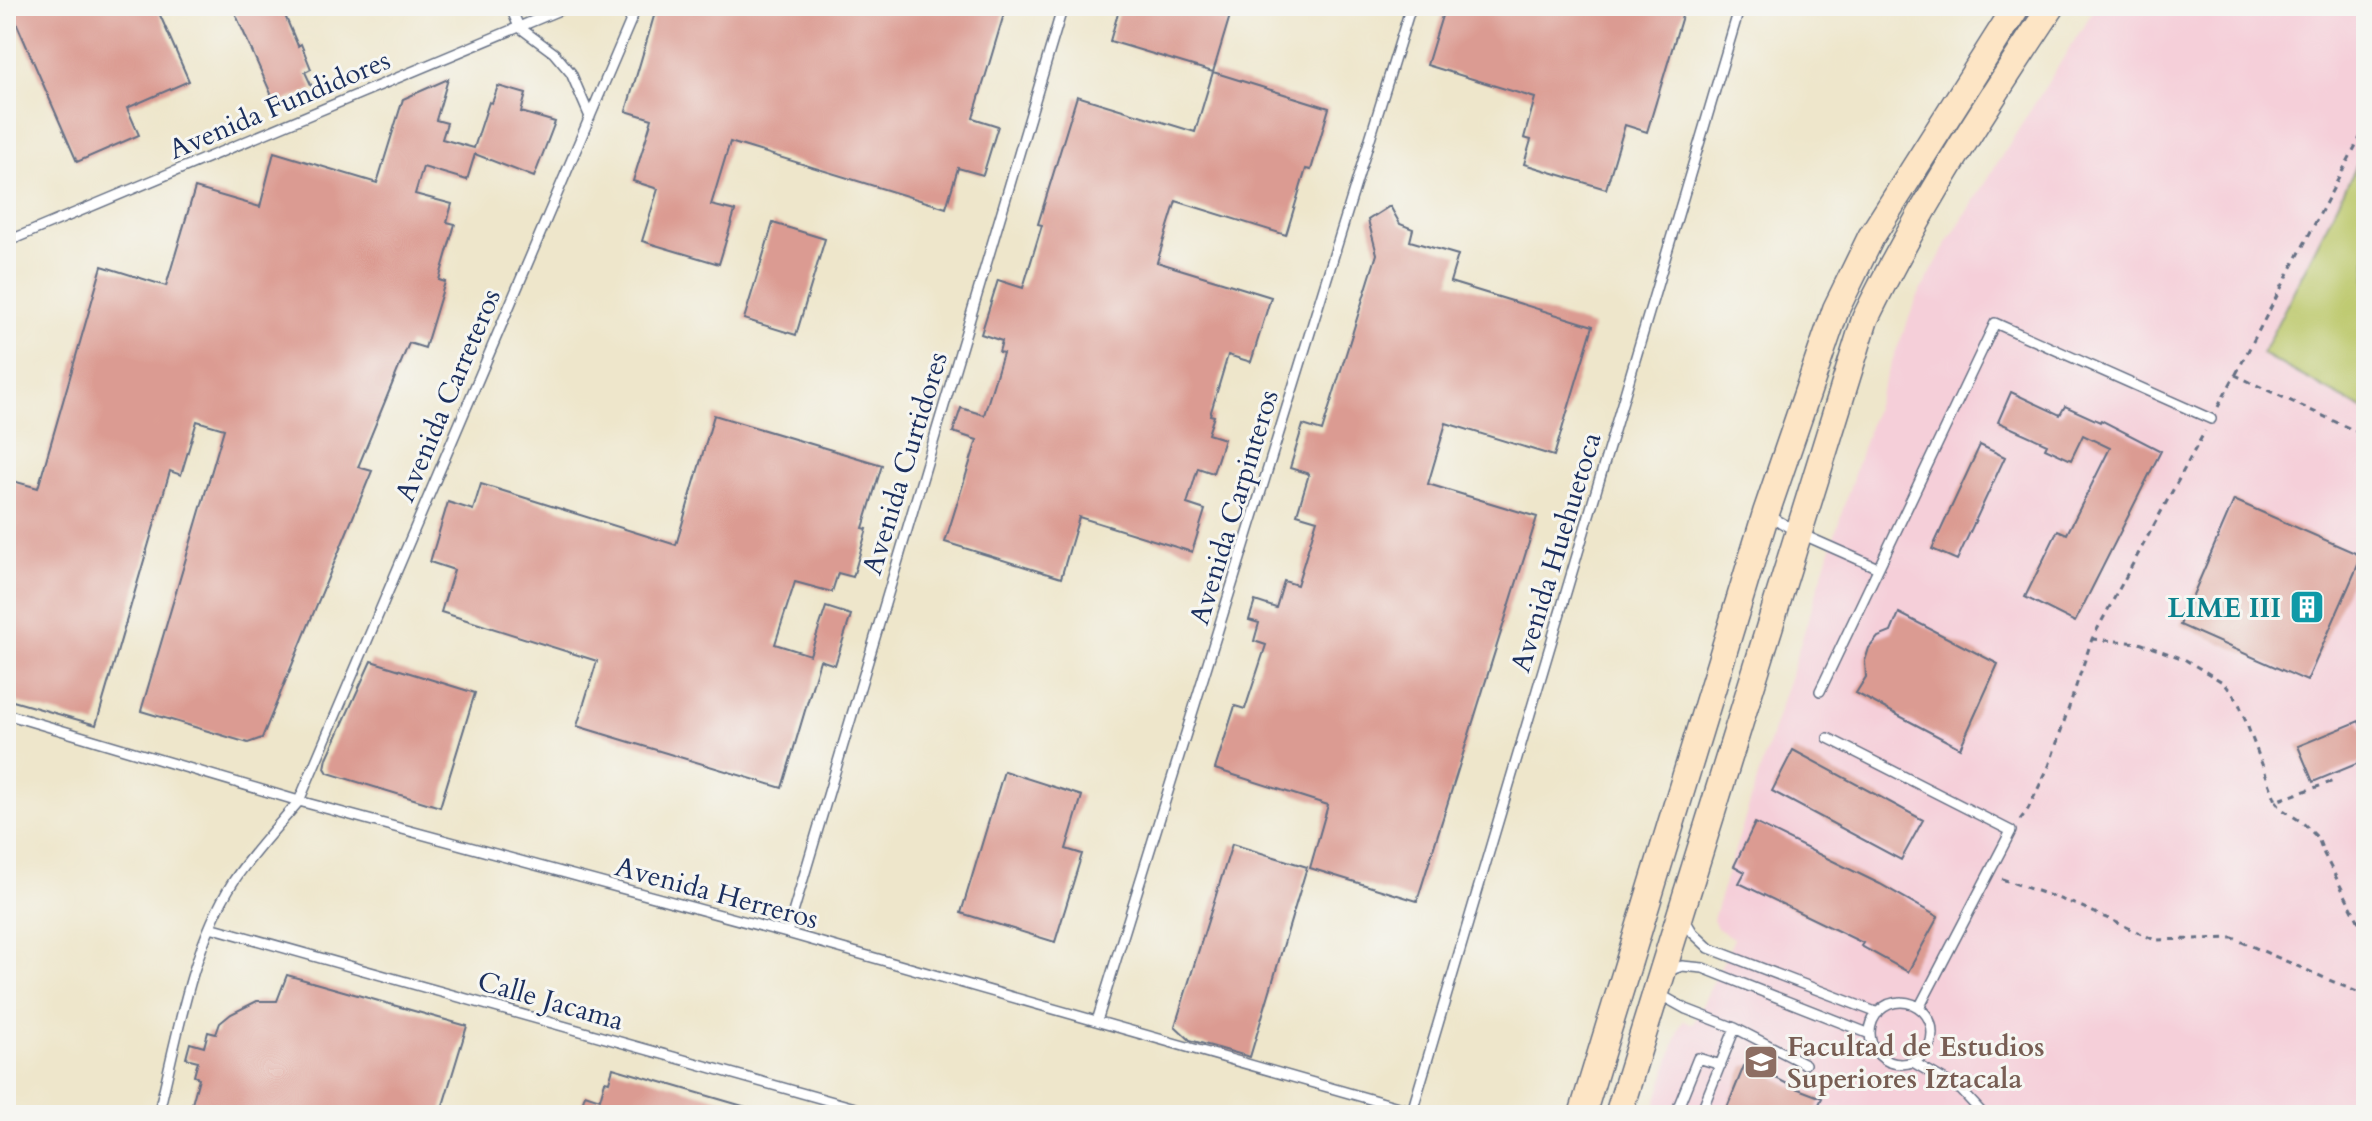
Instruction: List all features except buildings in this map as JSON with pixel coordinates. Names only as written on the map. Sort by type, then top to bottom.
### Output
[{"type":"main road","points":[[1582,1115],[1766,513],[1836,309],[1871,237],[2017,6]]},
{"type":"main road","points":[[1618,1115],[1865,319],[1895,257],[2052,6]]},
{"type":"main road","points":[[1613,1018],[1645,1028]]},
{"type":"lane","points":[[510,6],[519,27],[554,53],[571,73],[590,117]]},
{"type":"lane","name":"Avenida Fundidores","points":[[6,242],[569,6]]},
{"type":"lane","name":"Avenida Carreteros","points":[[299,801],[637,6]]},
{"type":"lane","name":"Avenida Curtidores","points":[[787,933],[1063,6]]},
{"type":"lane","name":"Avenida Carpinteros","points":[[1097,1021],[1411,6]]},
{"type":"lane","name":"Avenida Huehuetoca","points":[[1412,1113],[1740,6]]},
{"type":"lane","points":[[1820,691],[1995,323],[2211,419]]},
{"type":"lane","points":[[1766,513],[1799,533],[1878,568]]},
{"type":"lane","name":"Avenida Herreros","points":[[6,714],[299,801],[787,933],[1412,1113]]},
{"type":"lane","points":[[1828,738],[2011,831],[1919,1008]]},
{"type":"lane","points":[[158,1115],[190,986],[210,927],[233,882],[299,801]]},
{"type":"lane","points":[[1682,912],[1693,933],[1709,948],[1878,1013]]},
{"type":"lane","name":"Calle Jacama","points":[[210,927],[880,1115]]},
{"type":"lane","points":[[1732,979],[1738,959]]},
{"type":"lane","points":[[1805,1064],[1735,1028],[1686,1009],[1659,984],[1682,966],[1692,966],[1870,1034]]},
{"type":"lane","points":[[1897,1003],[1909,1003],[1919,1008],[1927,1015],[1932,1036],[1923,1056],[1901,1064],[1880,1056],[1870,1034],[1878,1013],[1897,1003]]},
{"type":"lane","points":[[1700,1115],[1735,1028]]},
{"type":"lane","points":[[1675,1115],[1698,1058],[1721,1065]]},
{"type":"lane","points":[[1913,1062],[1961,1090],[1984,1115]]},
{"type":"path","points":[[2011,831],[2028,809],[2049,766],[2092,639],[2366,126]]},
{"type":"path","points":[[2235,375],[2366,436]]},
{"type":"path","points":[[2092,639],[2139,643],[2184,659],[2224,683],[2238,701],[2276,801],[2318,838],[2366,936]]},
{"type":"path","points":[[2276,801],[2334,781]]},
{"type":"path","points":[[1988,875],[2080,906],[2155,940],[2233,938],[2366,996]]},
{"type":"shaded area","points":[[2096,6],[2366,6],[2366,1115],[1652,1115],[1680,1026],[1684,1020],[1693,1024],[1734,939],[1717,928],[1714,916],[1879,395],[1916,300],[1947,243]]},
{"type":"green space","points":[[2366,147],[2366,411],[2262,354]]},
{"type":"place","name":"LIME III","points":[[2307,607]]},
{"type":"place","name":"Facultad de Estudios Superiores Iztacala","points":[[1761,1062]]}]
